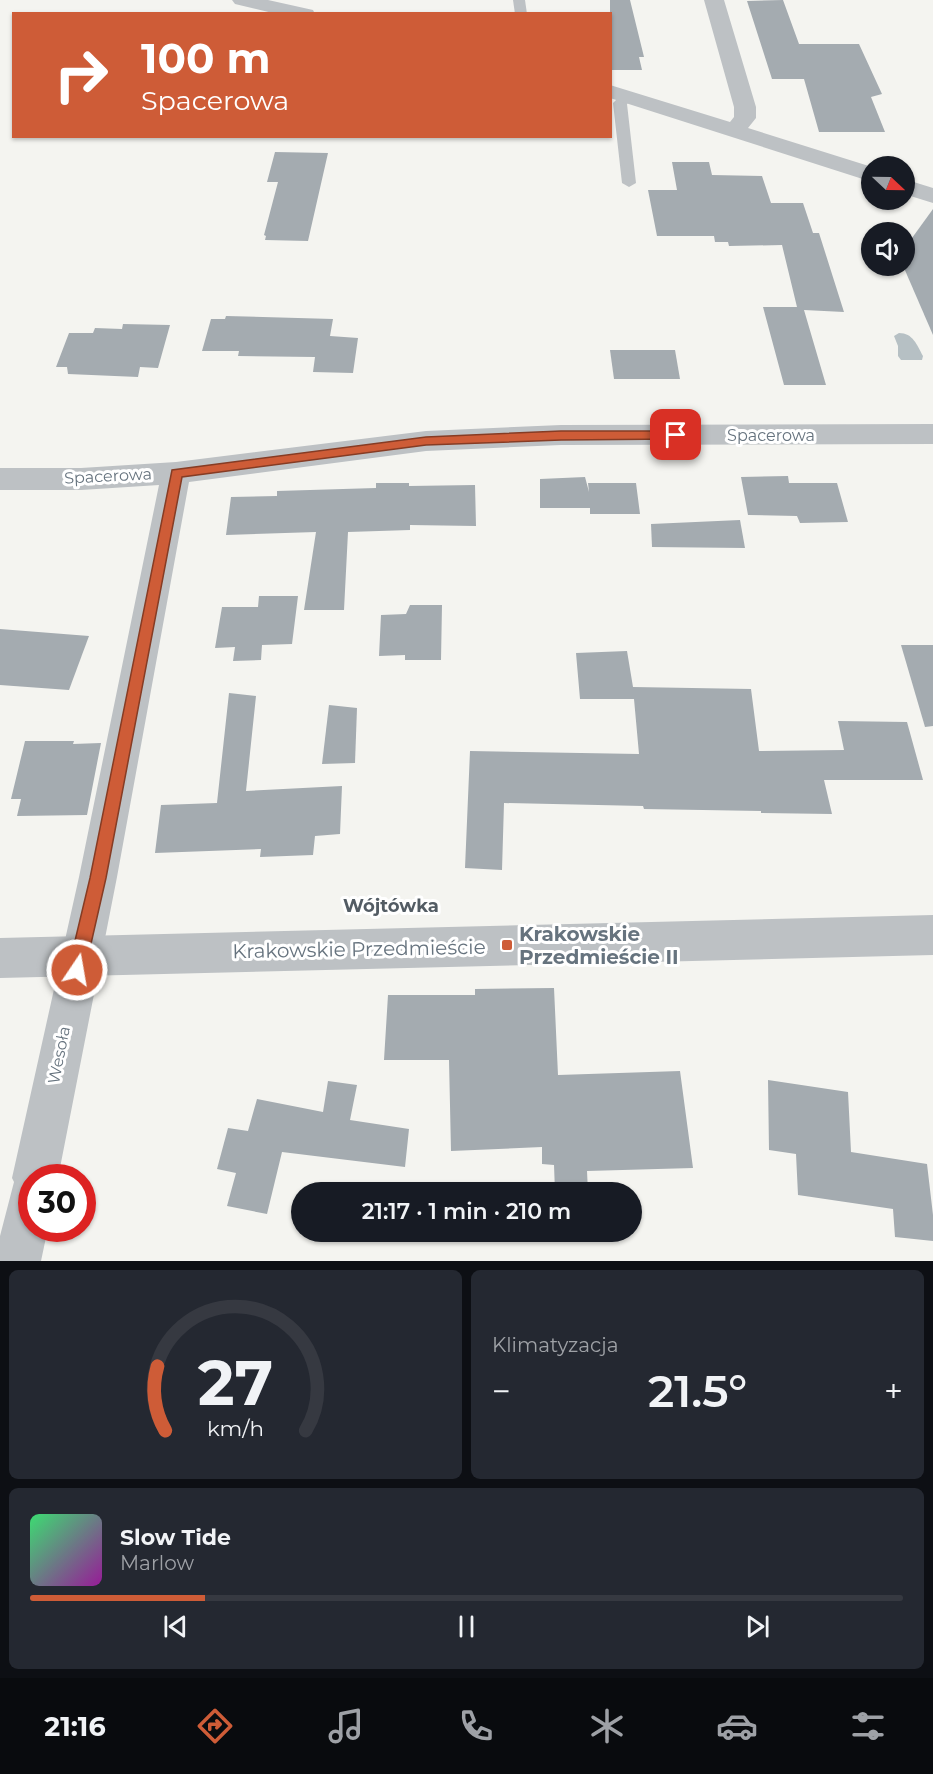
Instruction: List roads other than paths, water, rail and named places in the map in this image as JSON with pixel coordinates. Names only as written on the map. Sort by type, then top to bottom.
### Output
[{"type":"street","points":[[242,0],[297,12]]},
{"type":"street","points":[[714,0],[745,107],[745,118],[734,131]]},
{"type":"street","points":[[619,94],[861,172]]},
{"type":"street","points":[[915,190],[933,196]]},
{"type":"street","name":"Spacerowa","points":[[0,479],[81,479],[177,473],[426,441],[561,435],[933,434]]},
{"type":"street","name":"Wesoła","points":[[38,1164],[98,878],[177,473]]},
{"type":"street","name":"Krakowskie Przedmieście","points":[[0,958],[933,935]]},
{"type":"street","points":[[18,1261],[22,1242]]},
{"type":"lane","points":[[619,94],[628,183]]},
{"type":"place","name":"Krakowskie Przedmieście II","points":[[507,945]]},
{"type":"district","name":"Wójtówka","points":[[391,906]]}]
